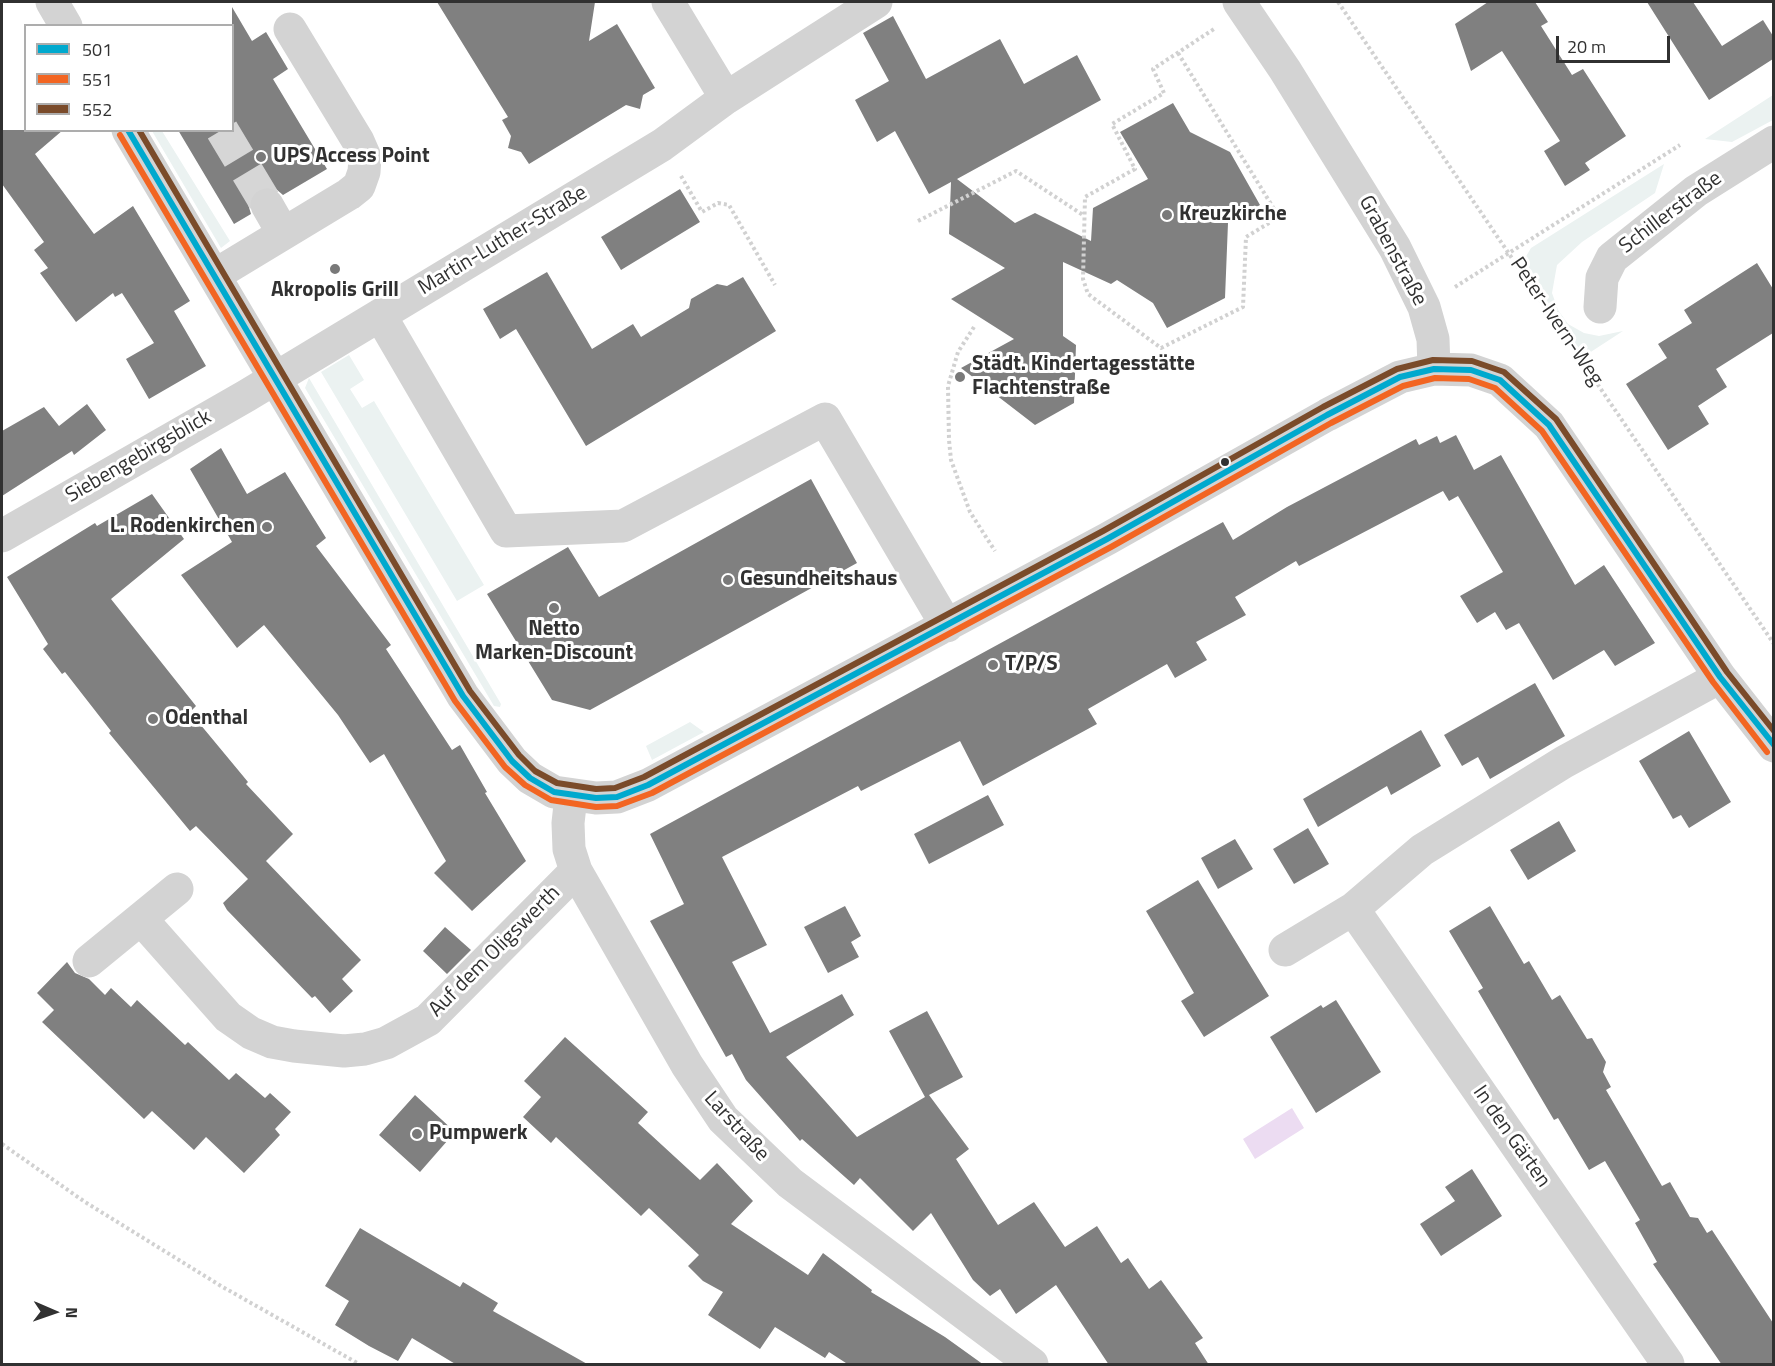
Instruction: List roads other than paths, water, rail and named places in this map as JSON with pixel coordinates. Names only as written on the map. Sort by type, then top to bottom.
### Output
[{"type":"street","points":[[52,2],[65,24]]},
{"type":"street","points":[[668,2],[726,98]]},
{"type":"street","name":"Martin-Luther-Straße","points":[[275,377],[662,145],[726,98],[876,2]]},
{"type":"street","name":"Grabenstraße","points":[[1242,5],[1395,248],[1424,307],[1433,339],[1434,369]]},
{"type":"street","points":[[215,275],[359,186],[364,172],[365,157],[358,141],[290,30]]},
{"type":"street","points":[[129,132],[463,696],[506,753],[530,778],[554,792],[571,796],[617,797],[648,785],[947,626],[1327,415],[1400,377],[1434,369],[1471,370],[1500,380],[1549,425],[1720,677],[1773,746]]},
{"type":"street","name":"Schillerstraße","points":[[1600,307],[1602,278],[1612,258],[1696,191],[1773,142]]},
{"type":"street","points":[[267,205],[283,233]]},
{"type":"street","points":[[380,315],[506,531],[623,526],[825,419],[947,626]]},
{"type":"street","name":"Siebengebirgsblick","points":[[2,536],[275,377]]},
{"type":"street","points":[[1285,951],[1353,909],[1422,850],[1564,762],[1720,677]]},
{"type":"street","name":"Larstraße","points":[[571,796],[568,823],[569,849],[576,871],[687,1065],[723,1119],[790,1183],[1032,1365]]},
{"type":"street","name":"Auf dem Oligswerth","points":[[142,920],[228,1017],[251,1033],[294,1046],[344,1051],[364,1049],[386,1043],[428,1020],[576,871]]},
{"type":"street","points":[[89,961],[142,920],[177,889]]},
{"type":"street","name":"In den Gärten","points":[[1353,909],[1668,1365]]},
{"type":"tunnel","points":[[223,132],[267,205]]},
{"type":"place","name":"UPS Access Point","points":[[261,157]]},
{"type":"place","name":"Kreuzkirche","points":[[1167,215]]},
{"type":"place","name":"Akropolis Grill","points":[[335,269]]},
{"type":"place","name":"Städt. Kindertagesstätte Flachtenstraße","points":[[960,377]]},
{"type":"place","name":"L. Rodenkirchen","points":[[267,527]]},
{"type":"place","name":"Gesundheitshaus","points":[[728,580]]},
{"type":"place","name":"Netto Marken-Discount","points":[[554,608]]},
{"type":"place","name":"T/P/S","points":[[993,665]]},
{"type":"place","name":"Odenthal","points":[[153,719]]},
{"type":"place","name":"Pumpwerk","points":[[417,1134]]}]
